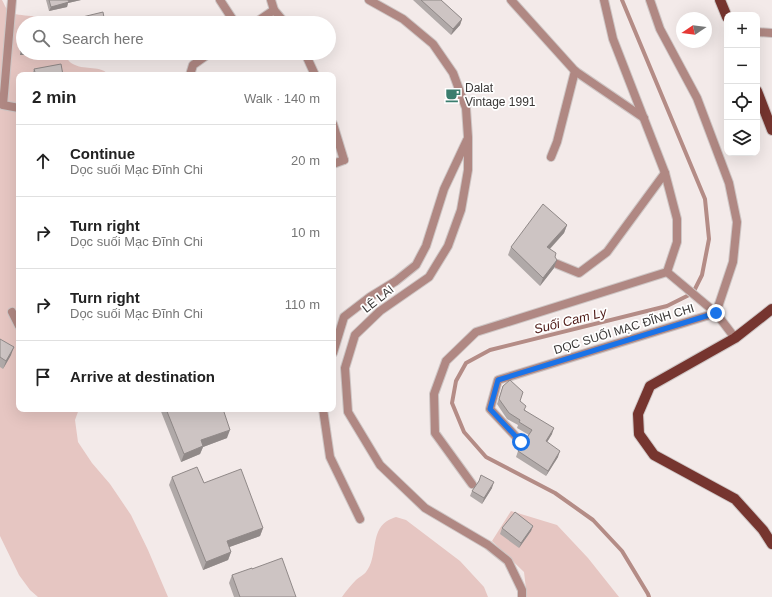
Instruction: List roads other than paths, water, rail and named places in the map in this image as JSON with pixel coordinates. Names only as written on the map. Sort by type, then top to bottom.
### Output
[{"type":"main road","points":[[720,0],[725,12]]},
{"type":"main road","points":[[760,97],[770,118],[772,130]]},
{"type":"main road","points":[[772,309],[735,338],[650,386],[638,414],[639,434],[654,455],[735,500],[763,530],[772,544]]},
{"type":"street","points":[[12,0],[2,105],[16,107]]},
{"type":"street","points":[[220,0],[230,16]]},
{"type":"street","points":[[271,0],[274,10],[279,16]]},
{"type":"street","name":"LÊ LAI","points":[[369,0],[403,19],[433,44],[453,73],[466,108],[468,170],[461,210],[448,246],[428,277],[380,310],[355,335],[345,368],[348,412],[380,465],[425,508],[488,545],[508,561],[522,590],[522,597]]},
{"type":"street","points":[[511,0],[575,71],[644,118]]},
{"type":"street","points":[[604,0],[613,39],[665,173],[677,219],[677,242],[667,272]]},
{"type":"street","points":[[650,0],[660,29],[697,98],[729,183],[737,222],[733,262],[716,313]]},
{"type":"street","points":[[265,16],[274,10]]},
{"type":"street","points":[[760,32],[772,33]]},
{"type":"street","points":[[191,72],[193,65],[200,60]]},
{"type":"street","points":[[308,60],[314,72]]},
{"type":"street","points":[[551,157],[557,142],[575,71]]},
{"type":"street","points":[[336,134],[344,160],[336,163]]},
{"type":"street","points":[[336,343],[344,317],[370,296],[396,281],[416,264],[426,246],[444,190],[468,137]]},
{"type":"street","points":[[557,264],[579,273],[607,252],[665,173]]},
{"type":"street","points":[[667,272],[716,313],[735,338]]},
{"type":"street","points":[[472,484],[435,432],[434,394],[446,361],[476,332],[667,272]]},
{"type":"street","points":[[12,312],[16,320]]},
{"type":"street","name":"DỌC SUỐI MẠC ĐĨNH CHI","points":[[521,442],[490,409],[498,380],[716,313]]},
{"type":"street","points":[[323,412],[330,457],[360,519]]},
{"type":"waterway","name":"Suối Cam Ly","points":[[622,0],[705,199],[709,239],[702,275],[693,293],[667,306],[490,350],[466,363],[456,381],[452,403],[464,432],[486,457],[555,493],[593,520],[622,551],[649,597]]},
{"type":"place","name":"Dalat Vintage 1991","points":[[453,95]]}]
